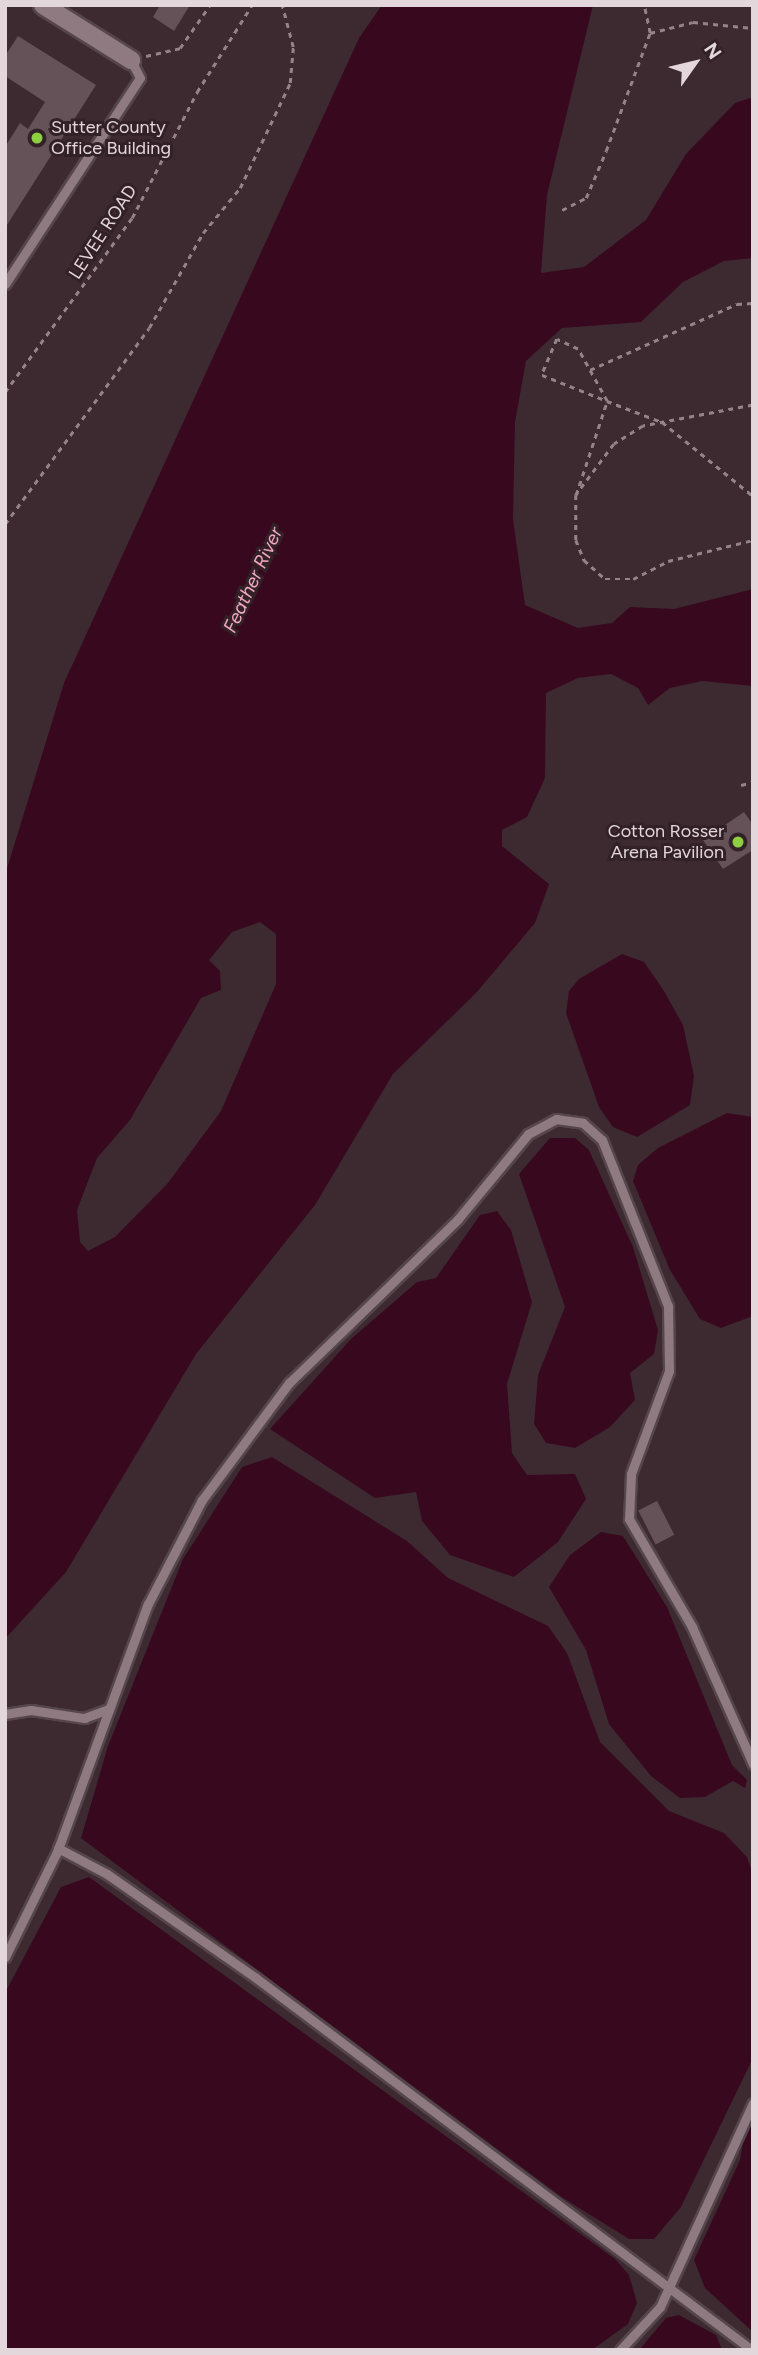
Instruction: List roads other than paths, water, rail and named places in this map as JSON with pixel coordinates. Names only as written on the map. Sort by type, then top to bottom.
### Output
[{"type":"street","points":[[44,5],[131,60]]},
{"type":"lane","points":[[5,284],[140,78],[131,60]]},
{"type":"lane","points":[[5,1957],[58,1848],[109,1709],[186,1527],[270,1406],[450,1227],[528,1134],[570,1118],[602,1140],[658,1278],[672,1330],[669,1371],[631,1474],[629,1519],[692,1627],[753,1764]]},
{"type":"lane","points":[[5,1714],[31,1710],[84,1718],[109,1709]]},
{"type":"lane","points":[[58,1848],[107,1874],[246,1971],[668,2283],[752,2350]]},
{"type":"lane","points":[[620,2350],[649,2324],[753,2103]]},
{"type":"water","name":"Feather River","points":[[382,5],[593,5],[547,195],[541,273],[584,267],[646,220],[686,154],[735,103],[753,97],[753,258],[724,261],[683,282],[641,322],[562,328],[526,361],[515,422],[513,519],[525,605],[578,628],[612,623],[630,607],[674,609],[753,589],[753,686],[702,681],[670,688],[648,705],[638,688],[611,674],[578,678],[546,693],[545,778],[527,817],[502,830],[502,846],[549,884],[535,923],[476,993],[393,1074],[315,1205],[196,1354],[66,1572],[5,1639],[5,875],[64,683],[359,38]],"holes":[[[260,922],[276,934],[276,984],[221,1111],[168,1183],[115,1237],[88,1251],[80,1242],[77,1210],[97,1158],[130,1120],[201,998],[221,990],[220,971],[209,960],[232,932]]]},
{"type":"water","points":[[622,954],[644,962],[664,991],[683,1025],[694,1076],[690,1105],[637,1137],[613,1127],[599,1107],[566,1013],[569,991],[579,979]]},
{"type":"water","points":[[727,1113],[753,1117],[753,1316],[721,1328],[700,1319],[670,1270],[633,1181],[638,1165],[658,1148]]},
{"type":"water","points":[[550,1138],[575,1138],[589,1150],[633,1247],[658,1330],[654,1354],[630,1373],[635,1400],[610,1427],[575,1448],[546,1443],[534,1424],[538,1375],[565,1307],[519,1174]]},
{"type":"water","points":[[497,1211],[511,1230],[532,1302],[507,1384],[512,1453],[527,1475],[575,1474],[586,1499],[558,1542],[514,1577],[450,1555],[422,1521],[416,1492],[375,1498],[270,1429],[351,1339],[417,1282],[436,1278],[480,1215]]},
{"type":"water","points":[[272,1457],[407,1541],[448,1578],[548,1626],[567,1653],[600,1742],[669,1811],[724,1833],[747,1857],[753,1875],[753,2058],[681,2207],[654,2239],[629,2239],[563,2198],[81,1838],[108,1746],[183,1559],[242,1467]]},
{"type":"water","points":[[601,1532],[623,1536],[667,1607],[732,1765],[747,1780],[745,1788],[733,1781],[705,1797],[680,1798],[651,1776],[609,1724],[586,1650],[549,1587],[570,1555]]},
{"type":"water","points":[[89,1877],[615,2259],[629,2275],[637,2303],[628,2324],[592,2350],[5,2350],[5,1993],[61,1887]]},
{"type":"water","points":[[746,2124],[753,2124],[753,2332],[705,2288],[694,2260],[740,2160]]},
{"type":"water","points":[[679,2315],[716,2335],[722,2350],[639,2350],[666,2318]]},
{"type":"place","name":"Sutter County Office Building","points":[[37,138]]},
{"type":"place","name":"Cotton Rosser Arena Pavilion","points":[[738,842]]}]
